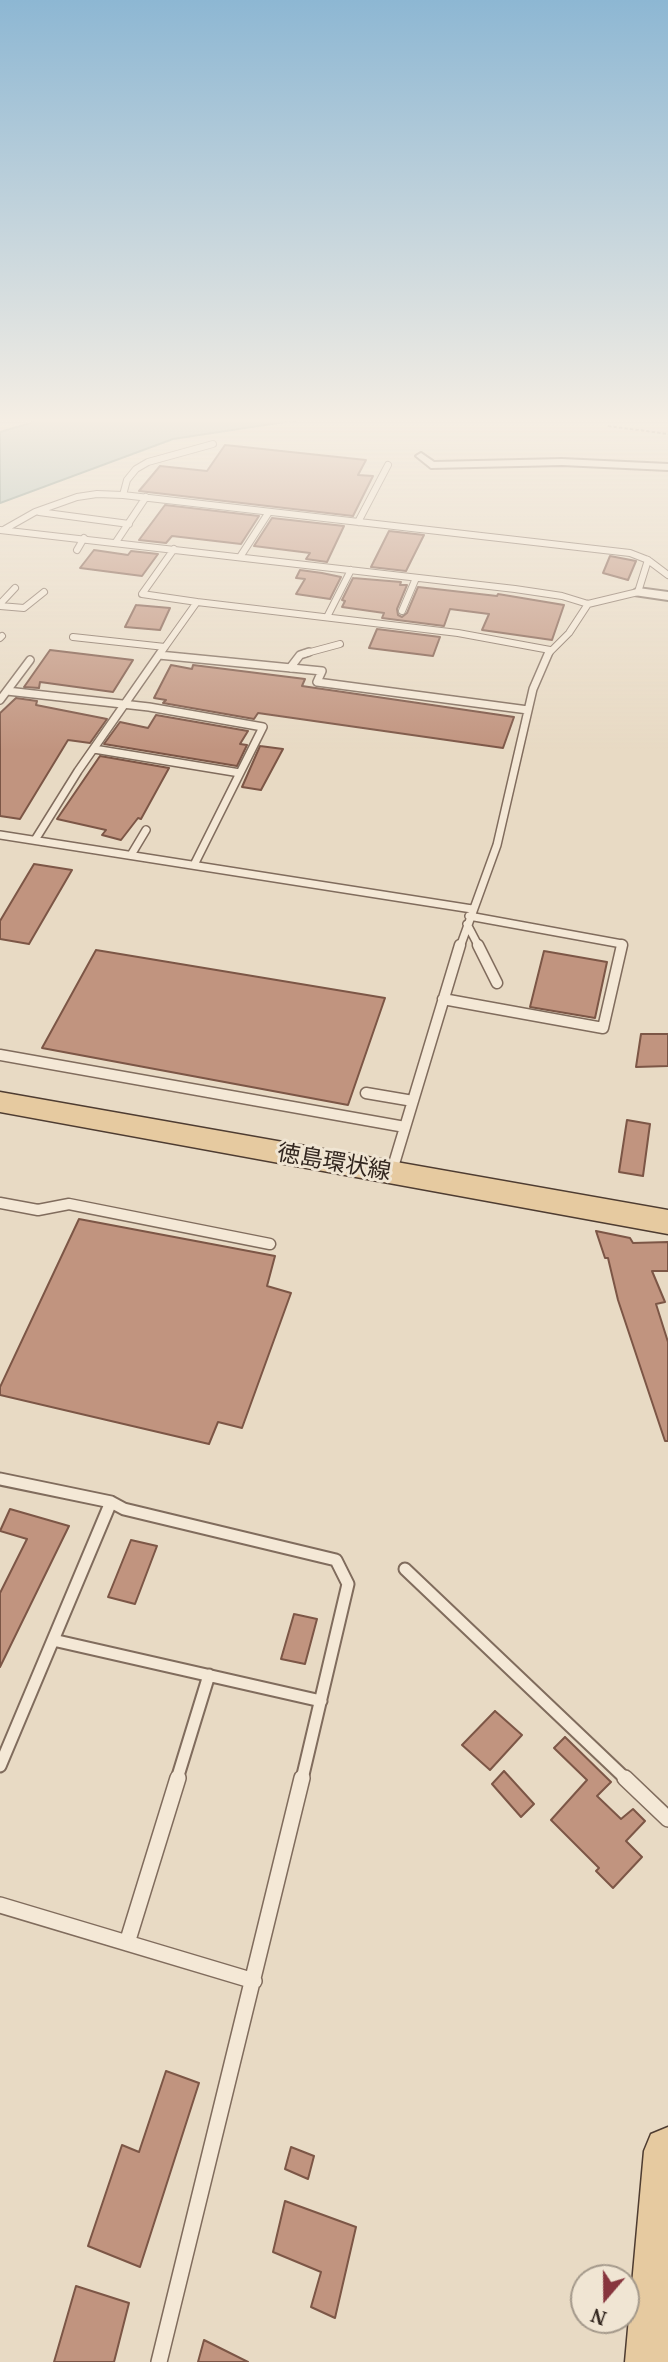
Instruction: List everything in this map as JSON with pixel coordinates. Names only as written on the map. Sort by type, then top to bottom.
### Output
[{"type":"main road","name":"徳島環状線","points":[[0,1102],[668,1222]]},
{"type":"main road","points":[[650,2362],[668,2151]]},
{"type":"street","points":[[638,592],[668,596]]},
{"type":"lane","points":[[13,530],[562,596],[587,604],[638,592],[648,560]]},
{"type":"lane","points":[[116,542],[125,530]]},
{"type":"lane","points":[[240,557],[257,530]]},
{"type":"lane","points":[[430,530],[631,553],[648,560],[668,575]]},
{"type":"lane","points":[[20,542],[28,532]]},
{"type":"lane","points":[[77,550],[84,538]]},
{"type":"lane","points":[[174,549],[142,594],[458,633],[550,650]]},
{"type":"lane","points":[[327,617],[351,570]]},
{"type":"lane","points":[[401,611],[416,578]]},
{"type":"lane","points":[[0,605],[15,588]]},
{"type":"lane","points":[[0,605],[24,608],[44,593]]},
{"type":"lane","points":[[35,840],[197,602]]},
{"type":"lane","points":[[393,1167],[469,916],[497,845],[533,689],[550,650],[569,634],[587,604]]},
{"type":"lane","points":[[74,637],[165,647]]},
{"type":"lane","points":[[290,668],[300,655],[340,644]]},
{"type":"lane","points":[[159,655],[322,671],[317,682],[528,710]]},
{"type":"lane","points":[[0,700],[30,660]]},
{"type":"lane","points":[[7,691],[125,705],[263,727],[194,864]]},
{"type":"lane","points":[[94,750],[240,773]]},
{"type":"lane","points":[[131,855],[146,830]]},
{"type":"lane","points":[[0,835],[194,864],[622,944],[603,1028],[443,999]]},
{"type":"lane","points":[[469,916],[497,983]]},
{"type":"lane","points":[[0,1055],[405,1127]]},
{"type":"lane","points":[[366,1093],[413,1101]]},
{"type":"lane","points":[[0,1203],[38,1210],[69,1204],[270,1244]]},
{"type":"lane","points":[[0,1479],[111,1502],[124,1509],[336,1560],[348,1584],[254,1981],[159,2362]]},
{"type":"lane","points":[[0,1766],[111,1502]]},
{"type":"lane","points":[[405,1569],[668,1819]]},
{"type":"lane","points":[[53,1640],[321,1701]]},
{"type":"lane","points":[[127,1943],[209,1675]]},
{"type":"lane","points":[[0,1905],[254,1981]]},
{"type":"building","points":[[146,530],[250,530],[241,544],[172,536],[166,543],[139,540]]},
{"type":"building","points":[[264,530],[342,530],[327,562],[306,559],[310,553],[254,546]]},
{"type":"building","points":[[389,531],[424,535],[406,571],[371,567]]},
{"type":"building","points":[[94,550],[128,555],[131,551],[158,554],[142,576],[80,568]]},
{"type":"building","points":[[610,556],[636,561],[628,580],[603,573]]},
{"type":"building","points":[[300,570],[341,577],[330,599],[296,594],[305,579],[296,578]]},
{"type":"building","points":[[353,578],[401,582],[400,585],[407,585],[397,609],[398,615],[402,617],[407,613],[418,587],[498,594],[564,605],[552,640],[482,630],[489,614],[450,609],[444,626],[382,618],[384,613],[342,607],[345,601],[342,600]]},
{"type":"building","points":[[136,605],[170,608],[160,630],[125,627]]},
{"type":"building","points":[[377,629],[440,637],[433,656],[369,648]]},
{"type":"building","points":[[50,650],[133,660],[113,692],[40,682],[39,688],[24,687]]},
{"type":"building","points":[[171,665],[192,669],[193,665],[305,679],[302,686],[514,717],[503,748],[258,713],[254,719],[163,703],[166,700],[154,698]]},
{"type":"building","points":[[16,698],[37,701],[36,705],[107,719],[90,743],[68,740],[20,819],[0,816],[0,713]]},
{"type":"building","points":[[156,715],[248,731],[240,744],[247,745],[237,766],[104,744],[120,722],[148,728]]},
{"type":"building","points":[[260,746],[283,749],[261,790],[242,787]]},
{"type":"building","points":[[100,756],[169,768],[141,819],[138,818],[121,840],[102,835],[106,830],[57,819]]},
{"type":"building","points":[[34,864],[72,870],[29,944],[0,939],[0,921]]},
{"type":"building","points":[[96,950],[385,998],[348,1105],[42,1048]]},
{"type":"building","points":[[544,951],[607,962],[595,1018],[530,1007]]},
{"type":"building","points":[[641,1034],[668,1034],[668,1066],[636,1067]]},
{"type":"building","points":[[627,1120],[650,1124],[643,1176],[619,1172]]},
{"type":"building","points":[[79,1219],[275,1256],[267,1286],[291,1293],[242,1428],[218,1422],[209,1444],[0,1395],[0,1387]]},
{"type":"building","points":[[596,1231],[630,1238],[633,1243],[668,1242],[668,1271],[652,1271],[665,1302],[656,1304],[668,1342],[668,1441],[665,1441],[618,1300],[608,1258],[605,1258]]},
{"type":"building","points":[[10,1509],[69,1526],[0,1667],[0,1593],[27,1539],[0,1531]]},
{"type":"building","points":[[131,1540],[157,1546],[135,1604],[108,1597]]},
{"type":"building","points":[[294,1614],[317,1619],[305,1664],[281,1659]]},
{"type":"building","points":[[495,1711],[522,1735],[490,1770],[462,1745]]},
{"type":"building","points":[[565,1737],[611,1782],[597,1796],[621,1819],[633,1809],[645,1821],[626,1841],[642,1857],[613,1888],[596,1871],[599,1868],[551,1820],[587,1780],[554,1748]]},
{"type":"building","points":[[504,1771],[534,1804],[521,1817],[492,1784]]},
{"type":"building","points":[[166,2071],[199,2083],[140,2267],[88,2246],[122,2145],[139,2152]]},
{"type":"building","points":[[291,2147],[314,2156],[308,2179],[285,2169]]},
{"type":"building","points":[[285,2201],[356,2227],[335,2318],[311,2307],[321,2272],[273,2252]]},
{"type":"building","points":[[76,2286],[129,2303],[114,2362],[54,2362]]},
{"type":"building","points":[[204,2340],[248,2362],[198,2362]]}]
